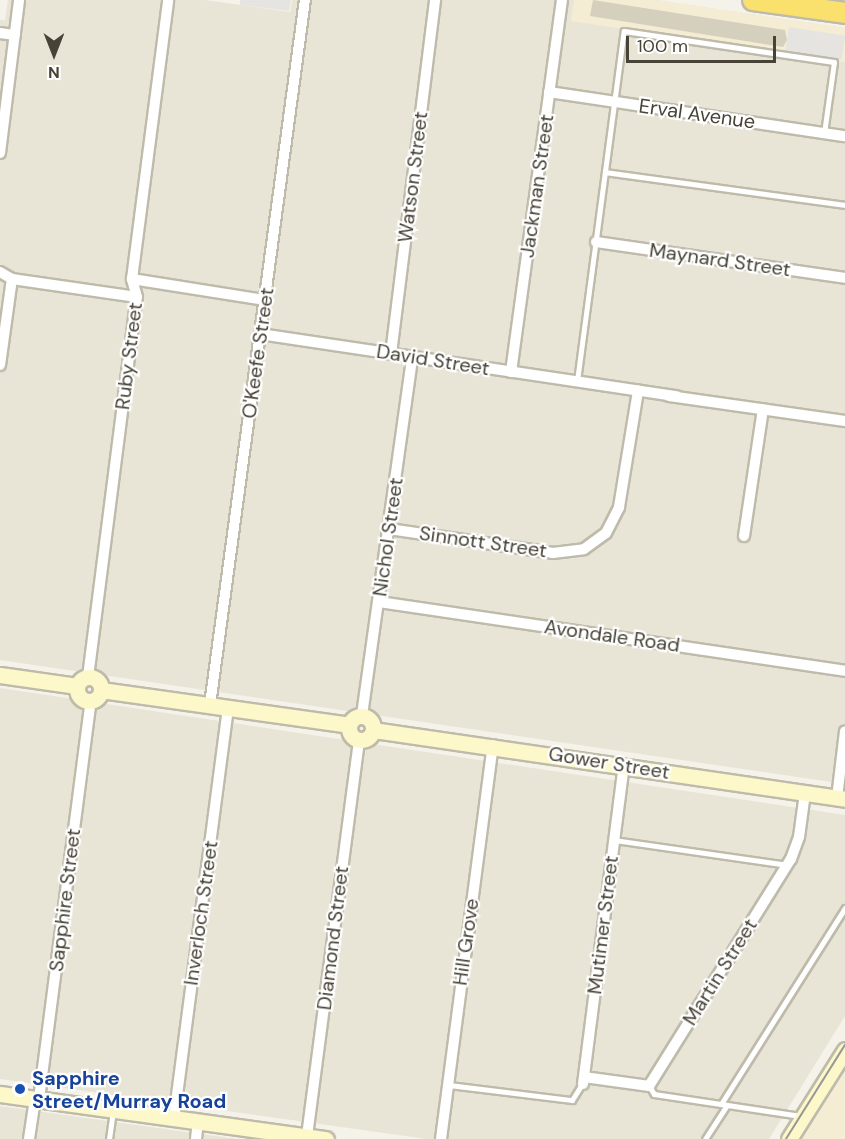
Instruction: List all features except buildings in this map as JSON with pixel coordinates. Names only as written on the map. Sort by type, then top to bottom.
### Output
[{"type":"highway","points":[[753,0],[845,13]]},
{"type":"street","points":[[0,153],[19,0]]},
{"type":"street","name":"Ruby Street","points":[[82,681],[137,297],[132,279],[168,0]]},
{"type":"street","name":"O'Keefe Street","points":[[210,705],[305,0]]},
{"type":"street","name":"Watson Street","points":[[391,354],[435,0]]},
{"type":"street","name":"Jackman Street","points":[[511,372],[562,0]]},
{"type":"street","points":[[0,33],[15,35]]},
{"type":"street","name":"Erval Avenue","points":[[549,92],[845,136]]},
{"type":"street","name":"Maynard Street","points":[[596,242],[845,278]]},
{"type":"street","points":[[0,272],[12,279],[137,297]]},
{"type":"street","points":[[0,365],[12,279]]},
{"type":"street","points":[[132,279],[265,300]]},
{"type":"street","name":"David Street","points":[[260,334],[577,381],[638,394],[676,396],[845,421]]},
{"type":"street","name":"Nichol Street","points":[[362,715],[412,358]]},
{"type":"street","name":"Sinnott Street","points":[[389,529],[553,553],[584,549],[606,533],[619,507],[638,394]]},
{"type":"street","points":[[744,536],[763,409]]},
{"type":"street","name":"Avondale Road","points":[[379,602],[845,671]]},
{"type":"street","points":[[0,675],[82,681],[82,699],[96,695],[210,705],[349,725],[362,715],[371,720],[373,730],[369,737],[359,740],[350,734],[349,725]]},
{"type":"street","name":"Sapphire Street","points":[[29,1139],[37,1099],[96,695]]},
{"type":"street","name":"Inverloch Street","points":[[174,1118],[228,708]]},
{"type":"street","name":"Gower Street","points":[[373,730],[493,745],[841,799]]},
{"type":"street","points":[[841,799],[845,731]]},
{"type":"street","name":"Diamond Street","points":[[307,1136],[359,740]]},
{"type":"street","name":"Hill Grove","points":[[441,1139],[493,745]]},
{"type":"street","name":"Mutimer Street","points":[[583,1081],[624,765]]},
{"type":"street","name":"Martin Street","points":[[649,1086],[787,865],[799,837],[805,793]]},
{"type":"street","points":[[789,1139],[803,1116],[839,1069],[845,1050]]},
{"type":"street","points":[[583,1081],[649,1086]]},
{"type":"street","points":[[0,1094],[326,1139]]},
{"type":"street","points":[[196,1139],[198,1121]]},
{"type":"lane","points":[[577,381],[624,31],[834,62],[824,133]]},
{"type":"lane","points":[[605,172],[845,205]]},
{"type":"lane","points":[[614,840],[787,865]]},
{"type":"lane","points":[[705,1139],[724,1104],[845,908]]},
{"type":"lane","points":[[447,1084],[572,1100],[583,1081]]},
{"type":"lane","points":[[649,1086],[654,1094],[803,1116]]},
{"type":"lane","points":[[109,1139],[114,1109]]},
{"type":"shaded area","points":[[8,0],[205,0],[290,12],[292,0],[656,0],[845,28],[845,784],[0,660],[0,20],[5,20]]},
{"type":"shaded area","points":[[240,0],[291,0],[289,11],[240,5]]},
{"type":"shaded area","points":[[574,0],[656,0],[845,28],[845,62],[571,21]]},
{"type":"shaded area","points":[[789,27],[845,36],[842,60],[785,51]]},
{"type":"shaded area","points":[[0,688],[845,815],[845,1016],[769,1139],[427,1139],[0,1079]]},
{"type":"shaded area","points":[[845,1072],[845,1139],[802,1139]]},
{"type":"shaded area","points":[[0,1106],[237,1139],[0,1139]]},
{"type":"tram line","points":[[786,1139],[845,1045]]},
{"type":"place","name":"Sapphire Street/Murray Road","points":[[20,1089]]}]
